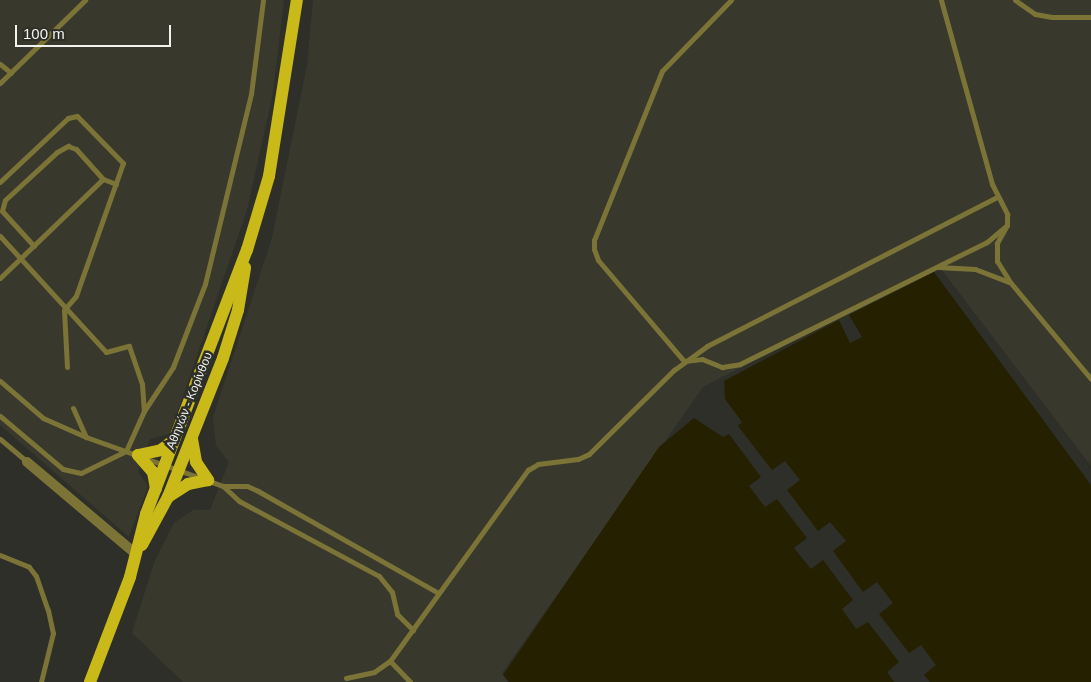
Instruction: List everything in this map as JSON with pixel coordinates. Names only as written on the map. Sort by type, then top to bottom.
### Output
[{"type":"main road","name":"Αθηνών - Κορίνθου","points":[[136,554],[168,497],[179,433],[224,304],[247,250],[269,176],[298,0]]},
{"type":"main road","name":"Αθηνών - Κορίνθου","points":[[90,682],[136,554],[155,491],[192,437],[238,310],[247,250]]},
{"type":"main road","points":[[155,491],[153,472],[138,455],[161,450],[179,433]]},
{"type":"main road","points":[[168,497],[188,484],[208,480],[196,462],[192,437]]},
{"type":"street","points":[[27,462],[136,554]]},
{"type":"lane","points":[[0,83],[84,0]]},
{"type":"lane","points":[[0,416],[62,469],[81,473],[126,451],[144,411],[173,367],[205,284],[251,94],[263,0]]},
{"type":"lane","points":[[684,361],[598,260],[594,249],[594,240],[662,71],[731,0]]},
{"type":"lane","points":[[941,0],[997,197],[1007,214],[1007,225],[995,251],[1010,282],[1091,379]]},
{"type":"lane","points":[[1015,0],[1035,14],[1052,17],[1091,17]]},
{"type":"lane","points":[[0,64],[11,73]]},
{"type":"lane","points":[[0,182],[68,118],[77,116],[123,162],[76,296],[64,310],[68,367]]},
{"type":"lane","points":[[34,246],[2,211],[6,200],[57,152],[68,146],[76,149],[103,179],[116,184]]},
{"type":"lane","points":[[0,278],[103,179]]},
{"type":"lane","points":[[346,678],[374,672],[390,661],[438,592],[528,470],[538,464],[578,459],[589,454],[684,361],[707,346],[997,197]]},
{"type":"lane","points":[[684,361],[702,359],[722,367],[740,364],[996,237],[1007,225]]},
{"type":"lane","points":[[0,236],[64,310],[106,352],[128,346],[142,384],[144,411]]},
{"type":"lane","points":[[928,270],[943,267],[974,269],[1010,282]]},
{"type":"lane","points":[[0,381],[43,418],[86,438],[172,466],[224,486],[247,486],[438,592]]},
{"type":"lane","points":[[73,408],[86,438]]},
{"type":"lane","points":[[0,439],[27,462]]},
{"type":"lane","points":[[224,486],[239,501],[379,576],[392,592],[397,614],[413,630]]},
{"type":"lane","points":[[0,555],[29,567],[36,576],[48,610],[52,633],[41,682]]},
{"type":"lane","points":[[390,661],[410,682]]},
{"type":"shaded area","points":[[0,0],[284,0],[273,93],[247,210],[170,434],[150,439],[138,472],[148,486],[129,537],[0,425]]},
{"type":"shaded area","points":[[313,0],[1091,0],[1091,466],[939,266],[703,387],[502,673],[508,682],[183,682],[132,633],[154,563],[174,523],[193,510],[210,510],[229,462],[216,446],[213,417],[272,238],[307,65]]},
{"type":"shaded area","points":[[934,272],[1091,485],[1091,682],[930,682],[924,675],[936,665],[921,645],[909,653],[879,614],[893,603],[877,582],[863,592],[833,551],[846,541],[830,522],[818,531],[787,490],[800,480],[785,461],[772,470],[738,426],[742,422],[725,399],[724,381],[839,320],[850,343],[862,337],[849,315]]},
{"type":"shaded area","points":[[694,418],[723,437],[729,434],[761,477],[749,486],[765,507],[777,499],[807,538],[794,548],[811,569],[823,560],[853,600],[842,609],[856,629],[868,622],[899,662],[887,672],[894,682],[509,682],[503,675],[659,447]]}]
